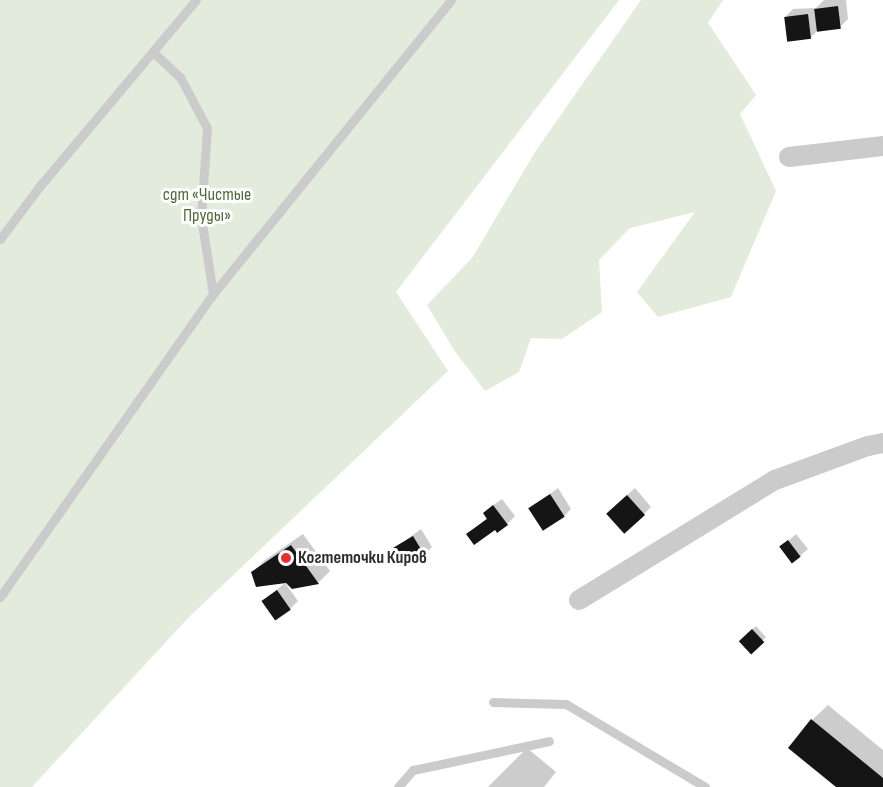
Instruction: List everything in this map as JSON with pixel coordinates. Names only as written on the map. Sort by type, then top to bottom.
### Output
[{"type":"street","points":[[789,157],[883,146]]},
{"type":"street","points":[[579,600],[775,480],[875,445]]},
{"type":"lane","points":[[0,239],[39,188],[196,0]]},
{"type":"lane","points":[[0,597],[213,294],[451,0]]},
{"type":"lane","points":[[154,53],[180,77],[207,128],[201,217],[213,294]]},
{"type":"lane","points":[[493,702],[566,704],[701,786]]},
{"type":"lane","points":[[398,787],[412,770],[549,741]]},
{"type":"green space","name":"сдт «Чистые Пруды»","points":[[0,0],[619,0],[396,292],[448,371],[188,618],[32,787],[0,787]]},
{"type":"green space","points":[[641,0],[723,0],[708,23],[756,95],[740,114],[776,191],[731,297],[658,317],[637,292],[695,212],[630,228],[599,260],[602,312],[562,339],[531,338],[519,372],[485,391],[454,350],[427,305],[472,258],[535,152]]},
{"type":"building","points":[[838,6],[841,29],[817,32],[814,9]]},
{"type":"building","points":[[808,14],[811,39],[787,42],[784,17]]},
{"type":"building","points":[[550,494],[565,517],[543,531],[528,508]]},
{"type":"building","points":[[627,495],[645,515],[624,534],[606,514]]},
{"type":"building","points":[[493,505],[508,525],[497,533],[495,530],[474,545],[466,534],[487,519],[483,513]]},
{"type":"building","points":[[413,536],[425,556],[405,568],[393,548]]},
{"type":"building","points":[[788,540],[801,557],[792,563],[779,547]]},
{"type":"building","name":"Когтеточки Киров","points":[[291,545],[319,584],[292,589],[286,583],[256,587],[251,572]]},
{"type":"building","points":[[277,590],[291,610],[275,621],[261,601]]},
{"type":"building","points":[[752,629],[764,642],[751,654],[739,641]]},
{"type":"building","points":[[811,719],[883,778],[883,787],[836,787],[788,748]]},
{"type":"place","name":"Когтеточки Киров","points":[[286,558]]}]
